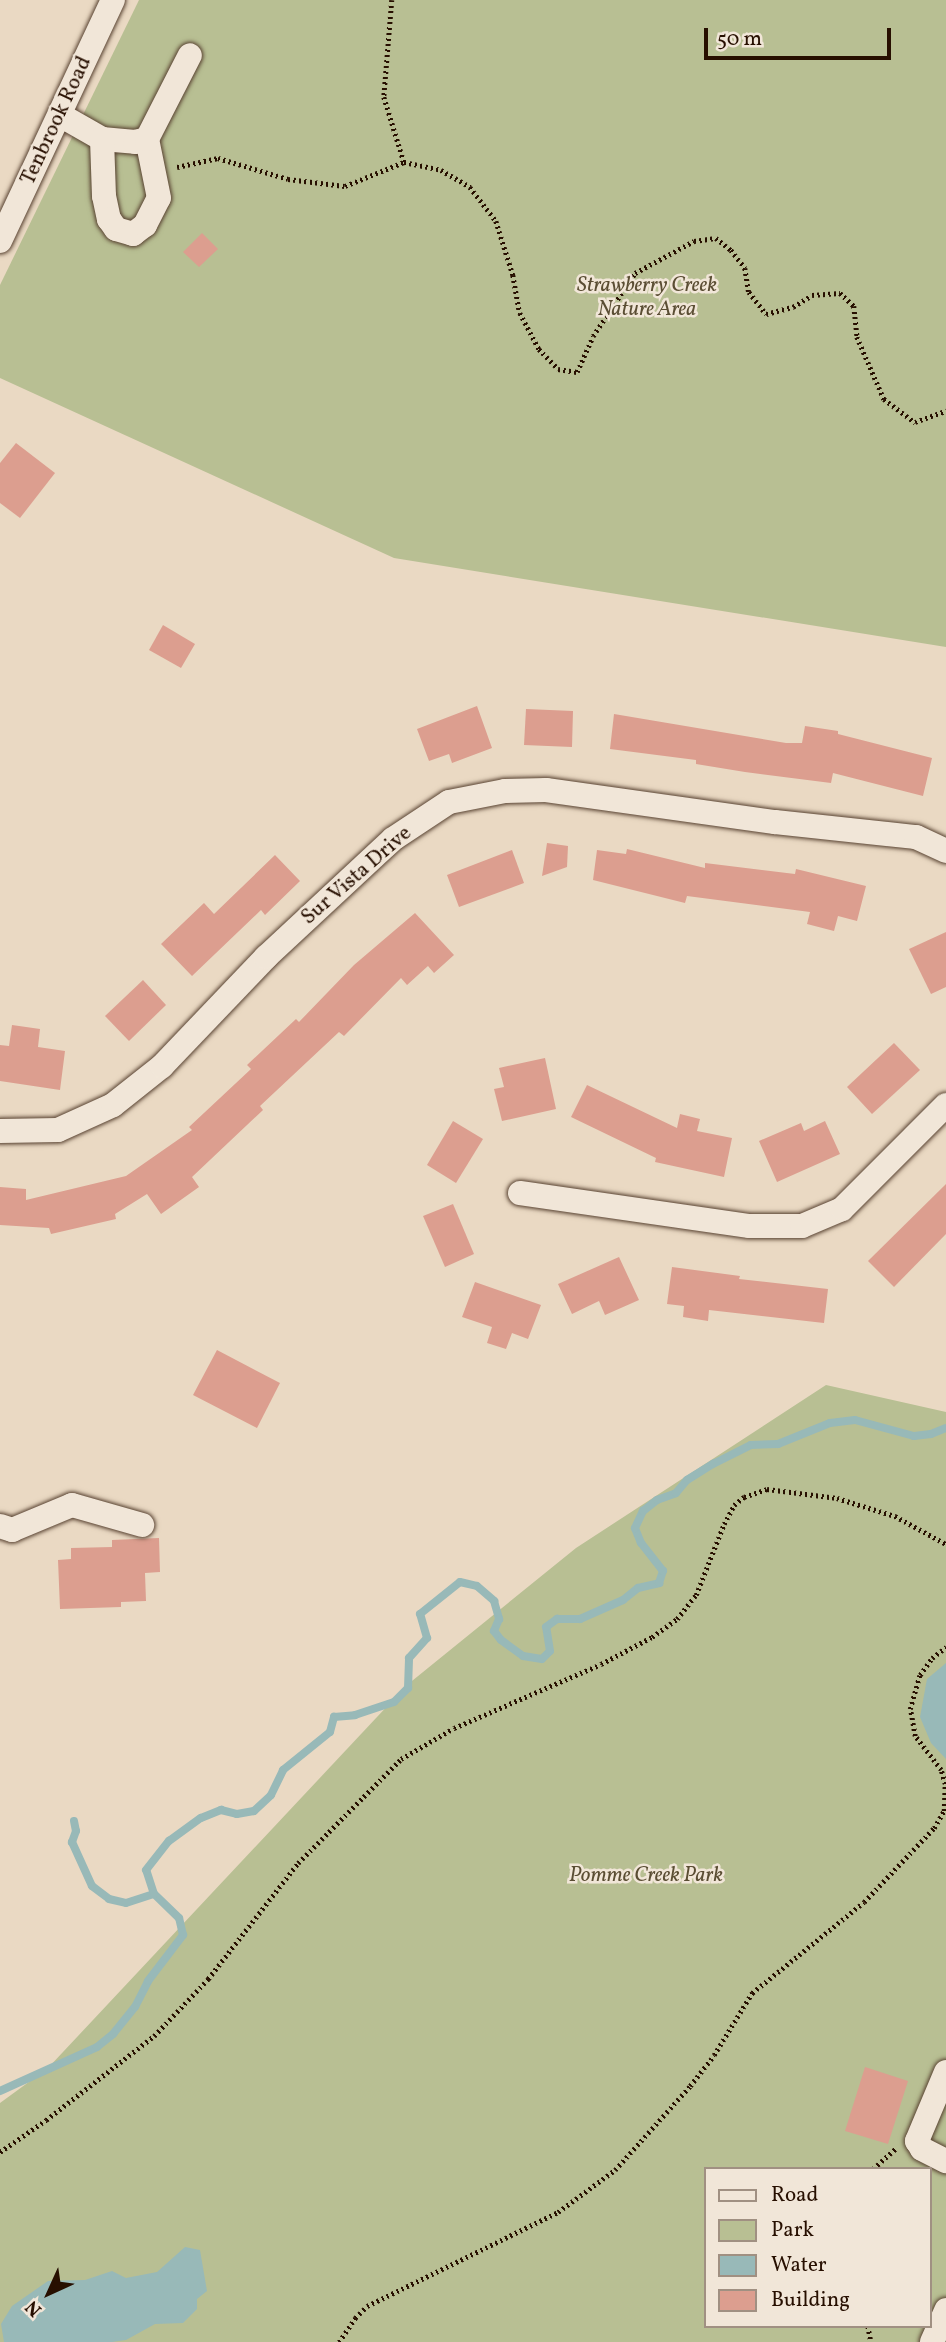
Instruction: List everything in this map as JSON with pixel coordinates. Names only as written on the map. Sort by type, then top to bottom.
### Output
[{"type":"street","name":"Tenbrook Road","points":[[0,241],[113,0]]},
{"type":"street","points":[[102,139],[105,206],[109,219],[123,233],[133,234],[145,225],[155,211],[159,198],[148,139],[190,55]]},
{"type":"street","points":[[61,115],[102,139],[135,142],[148,139]]},
{"type":"street","name":"Sur Vista Drive","points":[[0,1131],[58,1130],[113,1105],[162,1066],[266,957],[393,839],[449,802],[506,791],[546,790],[775,822],[916,837],[946,851]]},
{"type":"street","points":[[520,1193],[750,1226],[802,1226],[842,1209],[946,1105]]},
{"type":"street","points":[[0,1526],[12,1531],[72,1506],[142,1525]]},
{"type":"street","points":[[946,2072],[918,2141],[922,2149],[946,2161]]},
{"type":"street","points":[[932,2342],[946,2310]]},
{"type":"path","points":[[393,0],[384,97],[404,162]]},
{"type":"path","points":[[155,172],[218,158],[288,180],[345,186],[404,162],[441,170],[470,187],[496,221],[513,275],[520,313],[539,349],[558,369],[578,372],[593,336],[635,274],[694,241],[716,239],[745,268],[749,292],[766,314],[793,307],[812,295],[840,293],[854,306],[857,337],[884,399],[915,422],[946,411]]},
{"type":"path","points":[[0,2152],[46,2120],[154,2036],[208,1979],[306,1854],[401,1759],[454,1728],[601,1664],[652,1637],[677,1619],[696,1595],[729,1515],[734,1505],[744,1497],[767,1489],[836,1498],[895,1516],[946,1544]]},
{"type":"path","points":[[339,2342],[355,2318],[367,2306],[558,2211],[615,2170],[714,2055],[752,1993],[864,1902],[926,1837],[944,1811],[945,1784],[941,1770],[915,1736],[910,1709],[920,1675],[932,1658],[946,1647]]},
{"type":"path","points":[[875,2167],[895,2149],[902,2138]]},
{"type":"green space","name":"Strawberry Creek Nature Area","points":[[139,0],[946,0],[946,647],[394,558],[0,378],[0,285]]},
{"type":"green space","name":"Pomme Creek Park","points":[[826,1385],[946,1412],[946,2342],[0,2342],[0,2103],[48,2068],[407,1685],[576,1548]]},
{"type":"water","points":[[946,1663],[946,1759],[931,1743],[920,1717],[927,1679]]},
{"type":"water","points":[[185,2247],[200,2250],[207,2291],[197,2299],[197,2309],[183,2323],[155,2324],[126,2340],[112,2342],[4,2342],[1,2324],[12,2306],[48,2281],[85,2280],[112,2271],[126,2278],[157,2272]]},
{"type":"building","points":[[202,233],[218,249],[199,267],[183,252]]},
{"type":"building","points":[[16,443],[55,473],[20,518],[0,503],[0,463]]},
{"type":"building","points":[[163,625],[195,644],[181,668],[149,650]]},
{"type":"building","points":[[477,706],[492,748],[452,763],[449,754],[429,761],[417,729]]},
{"type":"building","points":[[526,709],[573,711],[572,747],[524,745]]},
{"type":"building","points":[[614,714],[786,743],[802,743],[805,726],[838,731],[838,734],[932,758],[923,796],[833,773],[831,783],[745,772],[696,764],[696,760],[610,749]]},
{"type":"building","points":[[547,843],[568,846],[567,867],[542,876]]},
{"type":"building","points":[[627,849],[705,868],[705,863],[795,874],[796,869],[866,886],[857,921],[838,916],[834,931],[807,924],[810,912],[687,896],[685,903],[593,880],[597,850],[626,854]]},
{"type":"building","points":[[512,850],[524,883],[459,907],[447,875]]},
{"type":"building","points":[[275,855],[300,881],[265,915],[261,910],[192,976],[161,944],[204,903],[214,914]]},
{"type":"building","points":[[415,913],[454,955],[434,973],[428,966],[407,985],[401,978],[344,1036],[339,1032],[260,1106],[263,1110],[192,1177],[199,1187],[161,1214],[147,1194],[115,1214],[116,1219],[51,1234],[49,1228],[0,1225],[0,1187],[26,1189],[26,1200],[126,1176],[192,1130],[189,1127],[251,1069],[247,1065],[296,1019],[299,1022],[354,965]]},
{"type":"building","points":[[946,932],[946,987],[931,994],[909,949]]},
{"type":"building","points":[[143,980],[166,1005],[129,1041],[105,1016]]},
{"type":"building","points":[[12,1025],[40,1029],[38,1047],[65,1051],[60,1090],[0,1081],[0,1045],[9,1046]]},
{"type":"building","points":[[894,1043],[920,1070],[872,1114],[847,1087]]},
{"type":"building","points":[[545,1058],[556,1109],[502,1121],[494,1089],[504,1087],[499,1068]]},
{"type":"building","points":[[587,1085],[677,1128],[680,1114],[700,1119],[697,1131],[732,1138],[724,1177],[655,1162],[656,1158],[571,1117]]},
{"type":"building","points":[[453,1121],[483,1139],[456,1183],[427,1165]]},
{"type":"building","points":[[825,1121],[840,1154],[777,1182],[759,1141],[801,1123],[804,1131]]},
{"type":"building","points":[[946,1184],[946,1234],[894,1287],[868,1261]]},
{"type":"building","points":[[453,1204],[474,1254],[445,1267],[423,1216]]},
{"type":"building","points":[[619,1257],[639,1300],[605,1315],[599,1301],[572,1314],[558,1284]]},
{"type":"building","points":[[672,1267],[740,1276],[739,1279],[828,1289],[824,1323],[709,1310],[708,1321],[683,1317],[684,1306],[667,1304]]},
{"type":"building","points":[[475,1282],[541,1305],[528,1339],[512,1333],[506,1349],[487,1343],[492,1327],[462,1317]]},
{"type":"building","points":[[217,1350],[280,1383],[257,1428],[193,1395]]},
{"type":"building","points":[[159,1538],[160,1572],[145,1573],[146,1601],[121,1602],[121,1607],[60,1609],[58,1560],[71,1559],[71,1548],[112,1547],[112,1540]]},
{"type":"building","points":[[865,2067],[908,2081],[888,2144],[845,2131]]},
{"type":"waterway","points":[[0,2091],[97,2047],[113,2034],[135,2007],[148,1981],[183,1935],[179,1918],[154,1894],[146,1870],[169,1841],[201,1818],[221,1810],[237,1814],[254,1811],[271,1795],[283,1770],[330,1732],[334,1717],[355,1715],[394,1702],[408,1688],[409,1658],[427,1638],[420,1614],[460,1582],[477,1586],[494,1601],[499,1619],[494,1631],[501,1640],[523,1656],[542,1659],[550,1651],[546,1627],[557,1619],[580,1619],[623,1600],[638,1588],[659,1583],[663,1571],[641,1543],[635,1528],[643,1511],[657,1500],[676,1493],[687,1480],[713,1464],[751,1445],[778,1444],[830,1423],[855,1420],[914,1436],[931,1434],[946,1428]]},
{"type":"waterway","points":[[74,1821],[76,1831],[72,1842],[92,1886],[109,1899],[126,1903],[154,1894]]}]
